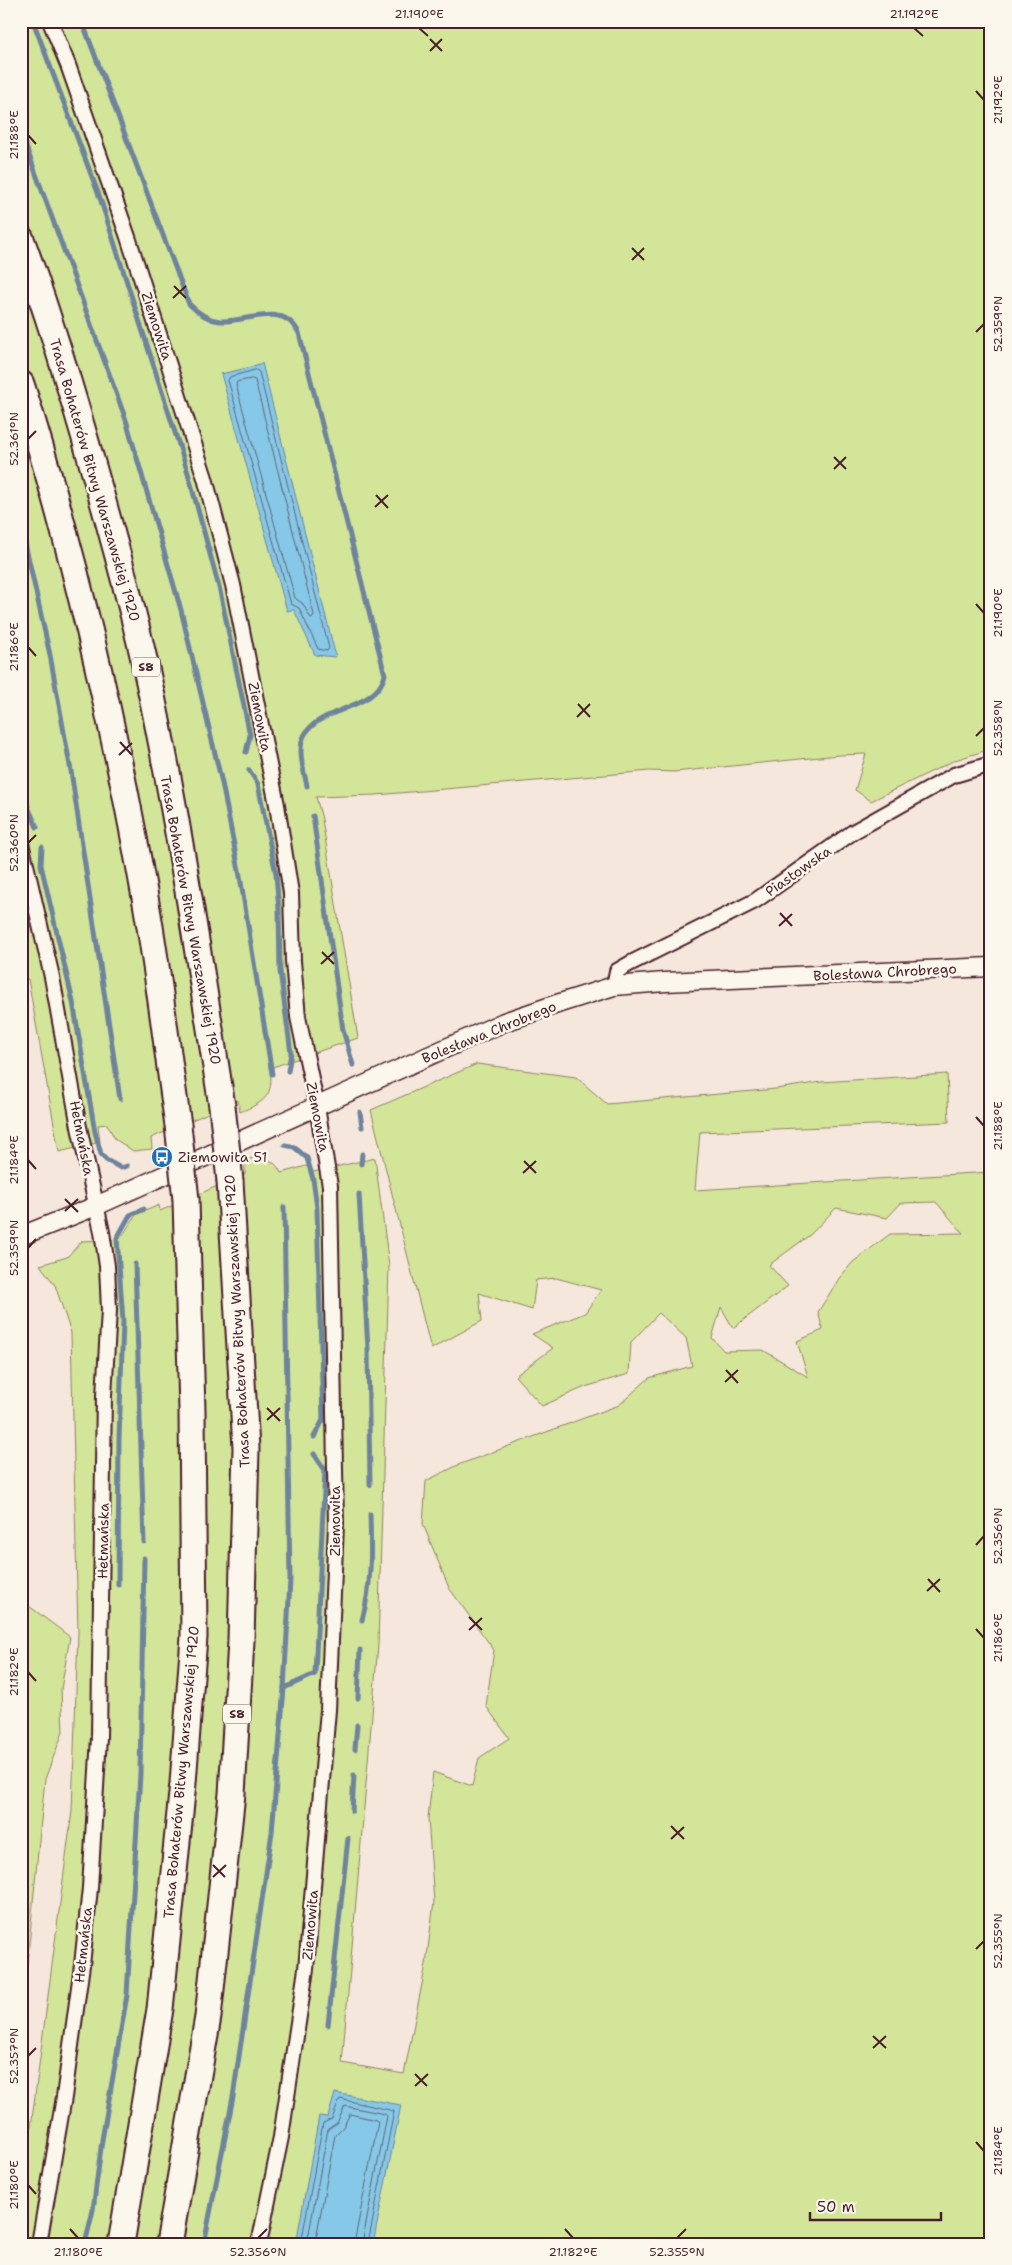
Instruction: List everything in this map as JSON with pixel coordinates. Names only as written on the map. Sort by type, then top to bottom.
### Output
[{"type":"highway","name":"Trasa Bohaterów Bitwy Warszawskiej 1920","points":[[21,239],[47,309],[121,563],[149,682],[190,899],[222,1106],[230,1181],[246,1448],[242,1641],[232,1794],[208,2017],[169,2244]]},
{"type":"highway","name":"Trasa Bohaterów Bitwy Warszawskiej 1920","points":[[21,384],[44,456],[82,591],[114,734],[146,904],[178,1125],[186,1200],[192,1410],[194,1638],[183,1783],[160,2009],[121,2244]]},
{"type":"street","name":"Ziemowita","points":[[50,21],[68,65],[128,237],[205,478],[233,585],[277,805],[291,894],[293,961],[298,1017],[317,1107],[330,1186],[336,1524],[329,1702],[306,1969],[281,2140],[259,2244]]},
{"type":"street","name":"Piastowska","points":[[614,986],[617,971],[755,901],[854,832],[954,775],[991,764]]},
{"type":"street","name":"Hetmańska","points":[[21,842],[52,977],[79,1127],[106,1258],[109,1310],[104,1396],[100,1736],[90,1878],[82,1965],[64,2097],[39,2244]]},
{"type":"street","name":"Bolesława Chrobrego","points":[[21,1236],[96,1206],[504,1022],[560,1002],[614,986],[991,967]]},
{"type":"green space","points":[[21,21],[991,21],[991,749],[955,760],[871,801],[855,790],[866,754],[839,755],[674,772],[650,771],[376,795],[316,797],[322,819],[358,1038],[270,1068],[271,1085],[269,1092],[262,1101],[240,1112],[238,1100],[151,1138],[152,1149],[133,1151],[115,1139],[107,1124],[98,1125],[100,1142],[59,1152],[28,979],[21,982]]},
{"type":"green space","points":[[477,1064],[576,1077],[607,1104],[776,1089],[821,1082],[947,1074],[949,1122],[700,1132],[695,1190],[991,1172],[991,2244],[21,2244],[21,2204],[72,1811],[78,1632],[71,1333],[55,1285],[40,1265],[67,1257],[82,1241],[120,1239],[136,1215],[159,1205],[160,1211],[245,1174],[245,1159],[266,1159],[275,1164],[281,1173],[306,1166],[313,1172],[375,1158],[389,1266],[378,1645],[342,2063],[404,2074],[426,1964],[434,1902],[428,1818],[433,1772],[472,1786],[479,1758],[509,1738],[486,1706],[494,1650],[449,1588],[423,1524],[426,1481],[458,1465],[619,1405],[649,1378],[692,1366],[686,1338],[659,1313],[631,1342],[629,1374],[585,1387],[542,1406],[515,1376],[553,1348],[532,1334],[585,1313],[601,1290],[556,1278],[536,1280],[532,1310],[479,1293],[482,1321],[431,1349],[371,1110]],"holes":[[[936,1202],[963,1233],[890,1234],[853,1262],[840,1277],[818,1312],[823,1330],[797,1341],[808,1377],[763,1350],[724,1351],[712,1338],[721,1307],[733,1328],[788,1286],[769,1265],[811,1234],[836,1208],[887,1218],[901,1203]]]},
{"type":"green space","points":[[21,1600],[70,1637],[61,1689],[63,1732],[45,1779],[21,2027]]},
{"type":"water","points":[[262,363],[336,657],[315,655],[294,610],[287,611],[221,374]]},
{"type":"water","points":[[335,2093],[401,2105],[373,2244],[296,2244],[319,2116],[328,2117]]},
{"type":"waterway","points":[[33,21],[100,198],[188,473],[220,591],[250,735],[246,752]]},
{"type":"waterway","points":[[82,21],[189,304],[203,315],[220,321],[264,315],[283,317],[292,323],[299,333],[385,675],[380,687],[371,696],[311,726],[304,736],[301,748],[307,786]]},
{"type":"waterway","points":[[21,133],[126,420],[181,610],[222,783],[240,876],[272,1074]]},
{"type":"waterway","points":[[21,525],[50,655],[71,771],[120,1099]]},
{"type":"waterway","points":[[249,770],[258,784],[276,874],[279,910],[280,971],[291,1053],[288,1071]]},
{"type":"waterway","points":[[21,777],[28,807],[37,827]]},
{"type":"waterway","points":[[313,816],[343,1030],[353,1065]]},
{"type":"waterway","points":[[42,847],[41,865],[73,1002],[95,1132],[101,1154],[106,1160],[121,1168],[127,1166]]},
{"type":"waterway","points":[[360,1112],[362,1127]]},
{"type":"waterway","points":[[285,1145],[294,1147],[307,1158],[313,1179],[317,1208],[323,1420],[314,1437]]},
{"type":"waterway","points":[[361,1164],[362,1154]]},
{"type":"waterway","points":[[359,1194],[368,1349],[370,1485]]},
{"type":"waterway","points":[[204,2244],[233,2097],[272,1832],[284,1688],[290,1580],[284,1207]]},
{"type":"waterway","points":[[118,1585],[119,1439],[123,1321],[117,1238],[130,1215],[144,1209]]},
{"type":"waterway","points":[[135,1264],[144,1542]]},
{"type":"waterway","points":[[284,1688],[315,1674],[325,1470],[314,1454]]},
{"type":"waterway","points":[[362,1620],[368,1593],[371,1554],[370,1514]]},
{"type":"waterway","points":[[85,2244],[93,2210],[102,2140],[127,1995],[140,1774],[144,1558]]},
{"type":"waterway","points":[[358,1698],[360,1650]]},
{"type":"waterway","points":[[355,1749],[357,1725]]},
{"type":"waterway","points":[[352,1811],[354,1775]]},
{"type":"waterway","points":[[328,2025],[348,1838]]},
{"type":"place","name":"Ziemowita 51","points":[[162,1157]]}]
